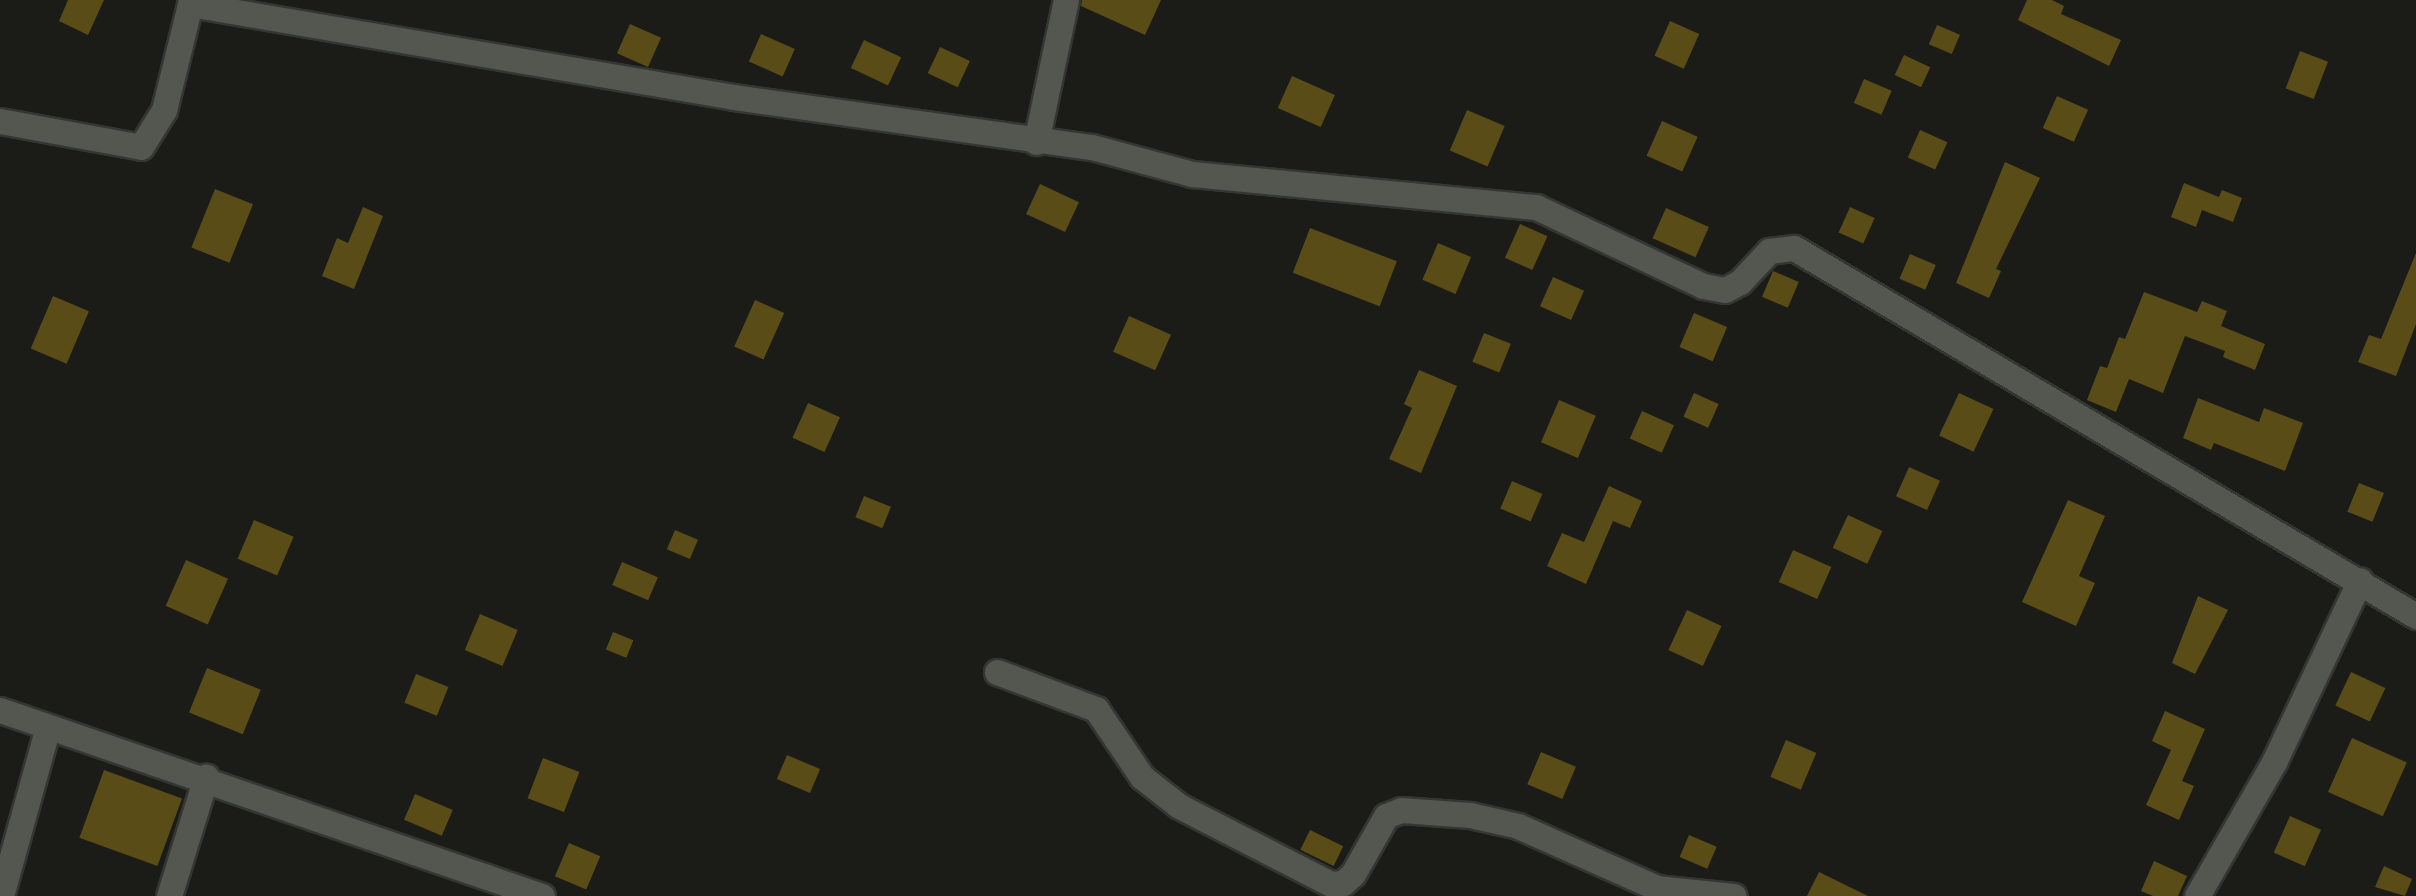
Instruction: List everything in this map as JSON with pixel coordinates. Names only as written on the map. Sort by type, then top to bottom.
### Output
[{"type":"street","points":[[1036,142],[1066,0]]},
{"type":"street","points":[[0,121],[141,147],[164,110],[190,4],[734,97],[1092,147],[1192,174],[1536,208],[1703,286],[1725,290],[1740,282],[1769,251],[1794,248],[2416,616]]},
{"type":"street","points":[[2197,896],[2274,762],[2360,580]]},
{"type":"street","points":[[998,672],[1096,709],[1142,777],[1179,806],[1330,884],[1343,884],[1354,874],[1386,816],[1401,810],[1470,815],[1518,826],[1657,888],[1734,896]]},
{"type":"street","points":[[0,710],[542,896]]},
{"type":"street","points":[[0,896],[48,727]]},
{"type":"street","points":[[169,896],[206,778]]},
{"type":"building","points":[[68,0],[104,0],[88,35],[59,21]]},
{"type":"building","points":[[1082,0],[1161,0],[1145,35],[1081,6]]},
{"type":"building","points":[[2027,0],[2052,0],[2064,6],[2061,14],[2121,40],[2109,66],[2018,20]]},
{"type":"building","points":[[1670,21],[1699,34],[1684,69],[1655,56]]},
{"type":"building","points":[[630,24],[661,38],[648,67],[617,53]]},
{"type":"building","points":[[1937,25],[1960,35],[1952,54],[1929,44]]},
{"type":"building","points":[[761,34],[795,49],[783,76],[749,61]]},
{"type":"building","points":[[864,40],[901,57],[888,85],[851,68]]},
{"type":"building","points":[[940,47],[970,61],[958,87],[928,73]]},
{"type":"building","points":[[2300,51],[2328,62],[2314,99],[2286,88]]},
{"type":"building","points":[[1904,55],[1930,67],[1921,87],[1895,75]]},
{"type":"building","points":[[1292,76],[1335,95],[1321,127],[1278,108]]},
{"type":"building","points":[[1864,79],[1892,91],[1881,115],[1854,103]]},
{"type":"building","points":[[2057,96],[2088,110],[2074,142],[2043,128]]},
{"type":"building","points":[[1467,110],[1505,126],[1488,167],[1450,151]]},
{"type":"building","points":[[1662,121],[1698,137],[1682,172],[1647,156]]},
{"type":"building","points":[[1920,130],[1947,142],[1935,170],[1908,157]]},
{"type":"building","points":[[2005,162],[2040,178],[1996,269],[2001,271],[1989,298],[1956,283]]},
{"type":"building","points":[[2184,183],[2219,197],[2222,190],[2242,198],[2233,222],[2202,210],[2196,227],[2171,217]]},
{"type":"building","points":[[1040,184],[1079,202],[1065,232],[1026,214]]},
{"type":"building","points":[[215,189],[253,204],[229,263],[191,247]]},
{"type":"building","points":[[363,207],[383,216],[354,289],[322,276],[337,238],[348,243]]},
{"type":"building","points":[[1850,207],[1875,218],[1863,244],[1839,233]]},
{"type":"building","points":[[1666,208],[1709,227],[1696,257],[1653,238]]},
{"type":"building","points":[[1520,224],[1547,236],[1532,270],[1505,258]]},
{"type":"building","points":[[1310,228],[1397,261],[1380,306],[1293,273]]},
{"type":"building","points":[[1438,243],[1471,257],[1456,294],[1422,280]]},
{"type":"building","points":[[2416,253],[2416,324],[2396,376],[2358,362],[2369,335],[2381,339]]},
{"type":"building","points":[[1910,254],[1936,265],[1925,290],[1899,279]]},
{"type":"building","points":[[1773,271],[1799,282],[1788,308],[1762,297]]},
{"type":"building","points":[[1553,277],[1584,291],[1571,320],[1540,306]]},
{"type":"building","points":[[2144,292],[2197,312],[2202,301],[2227,311],[2221,326],[2265,344],[2255,370],[2223,357],[2225,351],[2185,336],[2163,393],[2129,379],[2116,412],[2087,400],[2100,366],[2107,368],[2119,337],[2125,339]]},
{"type":"building","points":[[53,296],[89,311],[67,364],[31,348]]},
{"type":"building","points":[[755,300],[784,313],[763,360],[734,347]]},
{"type":"building","points":[[1694,313],[1727,327],[1713,361],[1680,347]]},
{"type":"building","points":[[1129,316],[1171,335],[1155,370],[1113,352]]},
{"type":"building","points":[[1484,333],[1511,344],[1499,373],[1472,362]]},
{"type":"building","points":[[1419,370],[1457,386],[1421,473],[1389,459],[1412,408],[1404,404]]},
{"type":"building","points":[[1694,393],[1719,404],[1708,428],[1683,417]]},
{"type":"building","points":[[1959,393],[1993,409],[1974,452],[1939,436]]},
{"type":"building","points":[[2198,398],[2259,422],[2264,408],[2303,423],[2285,471],[2214,443],[2211,450],[2183,438]]},
{"type":"building","points":[[1559,400],[1596,416],[1578,458],[1541,442]]},
{"type":"building","points":[[808,403],[840,417],[825,452],[793,438]]},
{"type":"building","points":[[1642,411],[1674,425],[1662,453],[1630,438]]},
{"type":"building","points":[[1909,467],[1940,481],[1927,510],[1896,496]]},
{"type":"building","points":[[1512,481],[1542,494],[1531,522],[1500,509]]},
{"type":"building","points":[[2359,483],[2384,493],[2372,522],[2347,512]]},
{"type":"building","points":[[1609,486],[1642,501],[1630,528],[1613,521],[1586,584],[1547,566],[1562,533],[1584,542]]},
{"type":"building","points":[[864,496],[891,507],[882,528],[855,517]]},
{"type":"building","points":[[2068,500],[2105,516],[2079,576],[2095,583],[2076,626],[2022,602]]},
{"type":"building","points":[[1848,515],[1882,531],[1867,564],[1833,548]]},
{"type":"building","points":[[254,520],[294,537],[277,575],[238,559]]},
{"type":"building","points":[[675,530],[698,540],[690,559],[667,549]]},
{"type":"building","points":[[1793,550],[1831,567],[1817,599],[1779,582]]},
{"type":"building","points":[[186,560],[228,579],[208,624],[166,606]]},
{"type":"building","points":[[622,562],[658,577],[648,600],[612,585]]},
{"type":"building","points":[[2198,596],[2228,610],[2195,674],[2172,663]]},
{"type":"building","points":[[1687,610],[1721,626],[1703,666],[1668,650]]},
{"type":"building","points":[[480,614],[518,630],[503,666],[465,650]]},
{"type":"building","points":[[613,632],[633,640],[626,658],[606,650]]},
{"type":"building","points":[[207,668],[261,690],[243,734],[189,713]]},
{"type":"building","points":[[2351,672],[2385,688],[2370,722],[2335,706]]},
{"type":"building","points":[[416,674],[448,687],[437,716],[404,703]]},
{"type":"building","points":[[2165,711],[2205,729],[2182,781],[2194,786],[2179,820],[2146,805],[2171,750],[2152,741]]},
{"type":"building","points":[[2352,738],[2407,762],[2383,816],[2328,792]]},
{"type":"building","points":[[1786,740],[1816,753],[1801,790],[1770,777]]},
{"type":"building","points":[[1541,752],[1576,767],[1562,799],[1527,784]]},
{"type":"building","points":[[787,755],[820,769],[810,793],[777,779]]},
{"type":"building","points":[[543,758],[579,772],[564,812],[528,798]]},
{"type":"building","points":[[104,770],[182,798],[157,866],[79,838]]},
{"type":"building","points":[[415,794],[453,810],[442,836],[404,820]]},
{"type":"building","points":[[2290,816],[2321,830],[2305,866],[2274,853]]},
{"type":"building","points":[[1310,830],[1343,846],[1334,866],[1300,850]]},
{"type":"building","points":[[1689,835],[1717,847],[1707,869],[1680,857]]},
{"type":"building","points":[[569,843],[600,856],[586,889],[555,876]]},
{"type":"building","points":[[2154,861],[2187,876],[2178,896],[2153,896],[2141,891]]},
{"type":"building","points":[[2384,866],[2412,879],[2405,896],[2375,887]]},
{"type":"building","points":[[1819,872],[1868,896],[1807,896]]}]
